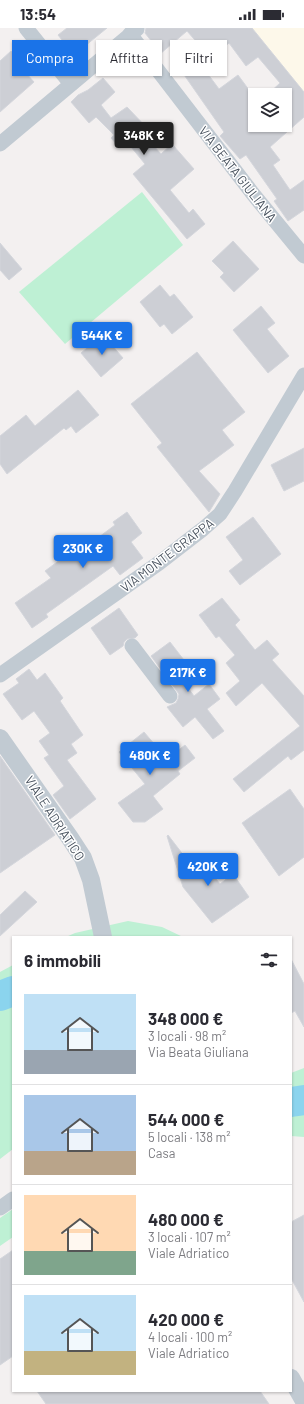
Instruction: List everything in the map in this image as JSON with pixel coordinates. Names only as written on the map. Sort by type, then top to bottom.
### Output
[{"type":"street","points":[[26,28],[71,84]]},
{"type":"street","points":[[0,144],[133,31]]},
{"type":"street","name":"VIA BEATA GIULIANA","points":[[133,31],[254,194],[304,256]]},
{"type":"street","name":"VIA MONTE GRAPPA","points":[[0,675],[159,563],[220,514],[304,375]]},
{"type":"street","points":[[132,646],[170,696]]},
{"type":"street","name":"VIALE ADRIATICO","points":[[0,738],[83,858],[92,880],[102,933]]},
{"type":"street","points":[[0,1208],[12,1200]]},
{"type":"street","points":[[292,1380],[304,1401]]},
{"type":"shaded area","points":[[249,28],[304,28],[304,96]]},
{"type":"green space","points":[[142,192],[183,245],[65,344],[19,292]]},
{"type":"green space","points":[[128,921],[162,927],[181,936],[68,936],[75,933]]},
{"type":"green space","points":[[12,966],[12,1150],[0,1159],[0,972]]},
{"type":"green space","points":[[304,1068],[304,1137],[292,1136],[292,1073]]},
{"type":"green space","points":[[12,1210],[12,1238],[0,1246],[0,1218]]},
{"type":"building","points":[[67,28],[107,28],[88,44],[88,40],[62,40],[58,35]]},
{"type":"building","points":[[146,28],[252,28],[304,92],[304,117],[292,128],[292,88],[275,88],[280,83],[258,57],[246,66],[229,43],[227,44],[227,40],[195,40],[187,31],[176,40],[170,40],[170,45],[162,52],[162,40],[151,40],[145,33]]},
{"type":"building","points":[[11,51],[12,76],[29,76],[34,82],[0,112],[0,61]]},
{"type":"building","points":[[238,75],[248,89],[248,132],[287,132],[270,147],[280,160],[273,165],[290,190],[304,180],[304,210],[288,221],[274,201],[277,199],[246,155],[240,159],[220,136],[224,132],[185,76],[209,76],[219,89]]},
{"type":"building","points":[[103,78],[115,92],[101,105],[111,118],[127,107],[148,129],[143,134],[161,154],[172,144],[194,169],[170,190],[189,213],[193,209],[205,224],[187,239],[133,174],[145,164],[127,142],[120,148],[111,138],[114,135],[96,117],[89,123],[71,102],[78,95],[88,90]]},
{"type":"building","points":[[233,241],[259,269],[234,292],[220,277],[224,273],[212,261]]},
{"type":"building","points":[[0,243],[22,269],[9,280],[0,270]]},
{"type":"building","points":[[160,285],[170,297],[174,294],[193,317],[172,334],[164,324],[160,327],[140,302]]},
{"type":"building","points":[[261,306],[275,323],[267,329],[289,356],[268,373],[233,330]]},
{"type":"building","points":[[103,335],[123,358],[101,377],[81,353]]},
{"type":"building","points":[[197,352],[245,412],[222,430],[234,445],[199,471],[220,494],[209,512],[157,447],[162,443],[131,404]]},
{"type":"building","points":[[78,390],[99,415],[76,433],[71,426],[66,430],[64,428],[7,474],[0,464],[0,436],[26,415],[35,426]]},
{"type":"building","points":[[304,448],[304,481],[284,491],[271,465]]},
{"type":"building","points":[[127,512],[142,533],[131,542],[143,558],[120,575],[113,566],[46,614],[48,617],[32,628],[15,603],[51,578],[45,571],[76,548],[79,552],[115,525],[113,522]]},
{"type":"building","points":[[253,517],[281,554],[240,585],[229,571],[243,560],[226,537]]},
{"type":"building","points":[[222,598],[240,620],[235,625],[255,650],[267,640],[279,654],[272,660],[304,696],[304,750],[291,760],[288,756],[244,792],[233,779],[300,726],[262,683],[236,706],[226,693],[240,681],[226,663],[235,655],[219,636],[216,638],[199,615]]},
{"type":"building","points":[[119,608],[138,635],[135,638],[127,639],[123,646],[110,655],[91,628]]},
{"type":"building","points":[[170,642],[187,664],[176,672],[194,696],[209,684],[220,699],[207,709],[224,731],[213,739],[195,717],[183,727],[167,707],[176,703],[179,694],[151,656]]},
{"type":"building","points":[[29,669],[37,680],[45,673],[63,698],[60,701],[83,735],[71,744],[77,753],[67,760],[96,799],[70,819],[53,795],[64,786],[44,758],[49,755],[39,741],[50,733],[34,711],[22,720],[3,694],[19,683],[16,679]]},
{"type":"building","points":[[144,732],[167,759],[185,745],[195,758],[178,771],[180,774],[153,796],[163,809],[145,822],[133,822],[118,803],[145,784],[119,752]]},
{"type":"building","points":[[0,756],[55,835],[0,873]]},
{"type":"building","points":[[290,789],[304,809],[304,857],[279,876],[242,823]]},
{"type":"building","points":[[168,835],[188,861],[196,856],[206,872],[209,870],[220,884],[233,874],[249,897],[212,923],[183,887],[167,836]]},
{"type":"building","points":[[25,891],[37,902],[0,936],[0,915]]},
{"type":"building","points":[[292,961],[304,984],[304,1027],[295,1011],[292,1012]]},
{"type":"building","points":[[304,1215],[304,1302],[292,1280],[292,1221]]},
{"type":"building","points":[[12,1251],[12,1357],[0,1365],[0,1259]]},
{"type":"building","points":[[38,1392],[261,1392],[269,1404],[46,1404]]},
{"type":"waterway","points":[[0,996],[12,991]]},
{"type":"waterway","points":[[292,1102],[304,1100]]}]
